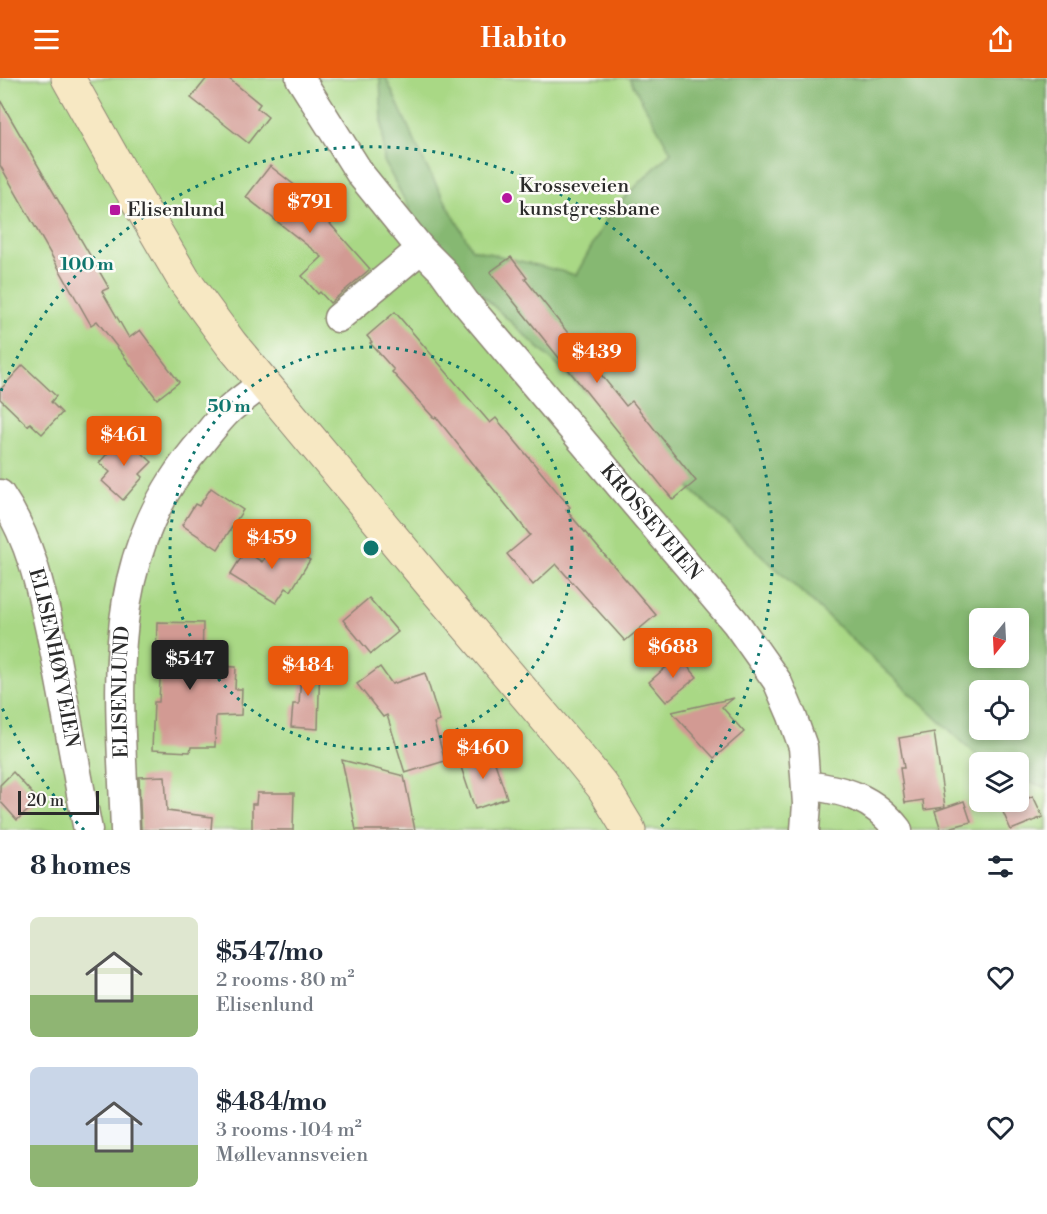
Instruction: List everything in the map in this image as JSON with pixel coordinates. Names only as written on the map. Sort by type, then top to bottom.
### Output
[{"type":"main road","points":[[68,78],[184,280],[262,383],[577,754],[603,788],[629,830]]},
{"type":"street","name":"KROSSEVEIEN","points":[[300,78],[361,175],[736,623],[777,681],[803,747],[807,804],[805,830]]},
{"type":"street","points":[[338,318],[421,249]]},
{"type":"street","name":"ELISENLUND","points":[[125,830],[120,695],[122,640],[129,583],[136,559],[158,506],[187,459],[230,409],[262,383]]},
{"type":"street","name":"ELISENHØYVEIEN","points":[[0,494],[14,514],[38,574],[88,830]]},
{"type":"street","points":[[806,785],[832,789],[862,798],[877,808],[898,830]]},
{"type":"green space","points":[[0,78],[1047,78],[1047,830],[0,830]]},
{"type":"green space","points":[[380,78],[386,78],[426,166],[472,249],[576,275],[611,211],[671,152],[629,78],[1047,78],[1047,788],[1029,782],[1029,752],[973,752],[429,246],[384,161]]},
{"type":"building","points":[[207,78],[228,78],[260,104],[257,108],[268,117],[248,143],[191,98]]},
{"type":"building","points":[[0,100],[109,288],[102,291],[129,338],[140,330],[179,382],[157,399],[97,321],[91,325],[0,165]]},
{"type":"building","points":[[270,166],[315,201],[312,206],[370,269],[330,303],[320,292],[318,294],[302,276],[322,257],[246,197]]},
{"type":"building","points":[[511,257],[527,278],[525,279],[626,406],[632,401],[696,481],[673,500],[490,272]]},
{"type":"building","points":[[395,312],[490,423],[496,418],[570,507],[566,510],[656,615],[625,641],[556,564],[533,585],[507,554],[530,535],[436,417],[434,418],[392,372],[394,370],[370,343],[372,342],[367,336]]},
{"type":"building","points":[[23,365],[56,396],[51,402],[62,413],[42,434],[30,423],[28,426],[0,399],[0,390]]},
{"type":"building","points":[[123,436],[152,462],[140,474],[143,477],[123,500],[102,481],[110,472],[99,463]]},
{"type":"building","points":[[211,488],[243,510],[218,549],[182,525],[195,504],[199,506]]},
{"type":"building","points":[[278,537],[308,555],[306,558],[310,560],[291,591],[286,588],[276,603],[230,575],[245,551],[262,562]]},
{"type":"building","points":[[369,598],[398,632],[371,654],[343,620]]},
{"type":"building","points":[[157,622],[203,623],[202,665],[236,667],[235,689],[242,689],[241,715],[216,716],[215,747],[191,747],[190,752],[152,750],[154,702],[159,702],[161,659],[156,659]]},
{"type":"building","points":[[679,656],[697,677],[666,702],[649,682]]},
{"type":"building","points":[[302,659],[320,660],[318,729],[291,727],[293,704],[299,704]]},
{"type":"building","points":[[380,667],[392,684],[425,673],[440,721],[434,723],[445,761],[405,773],[387,715],[383,717],[357,684]]},
{"type":"building","points":[[734,698],[722,707],[744,732],[714,758],[672,712]]},
{"type":"building","points":[[934,732],[945,807],[924,810],[923,800],[905,803],[900,768],[904,768],[899,738]]},
{"type":"building","points":[[491,751],[507,798],[475,809],[459,761]]},
{"type":"building","points":[[342,760],[404,776],[415,830],[356,830]]},
{"type":"building","points":[[13,772],[39,801],[17,820],[0,801],[0,785]]},
{"type":"building","points":[[165,776],[167,811],[212,817],[211,830],[141,830],[139,777]]},
{"type":"building","points":[[257,793],[294,793],[293,830],[252,830],[252,804],[256,804]]},
{"type":"building","points":[[1033,796],[1043,817],[1011,830],[1003,812],[1029,812],[1029,798]]},
{"type":"building","points":[[964,801],[971,822],[941,830],[935,811]]},
{"type":"place","name":"Krosseveien kunstgressbane","points":[[507,198]]},
{"type":"place","name":"Elisenlund","points":[[115,210]]}]
